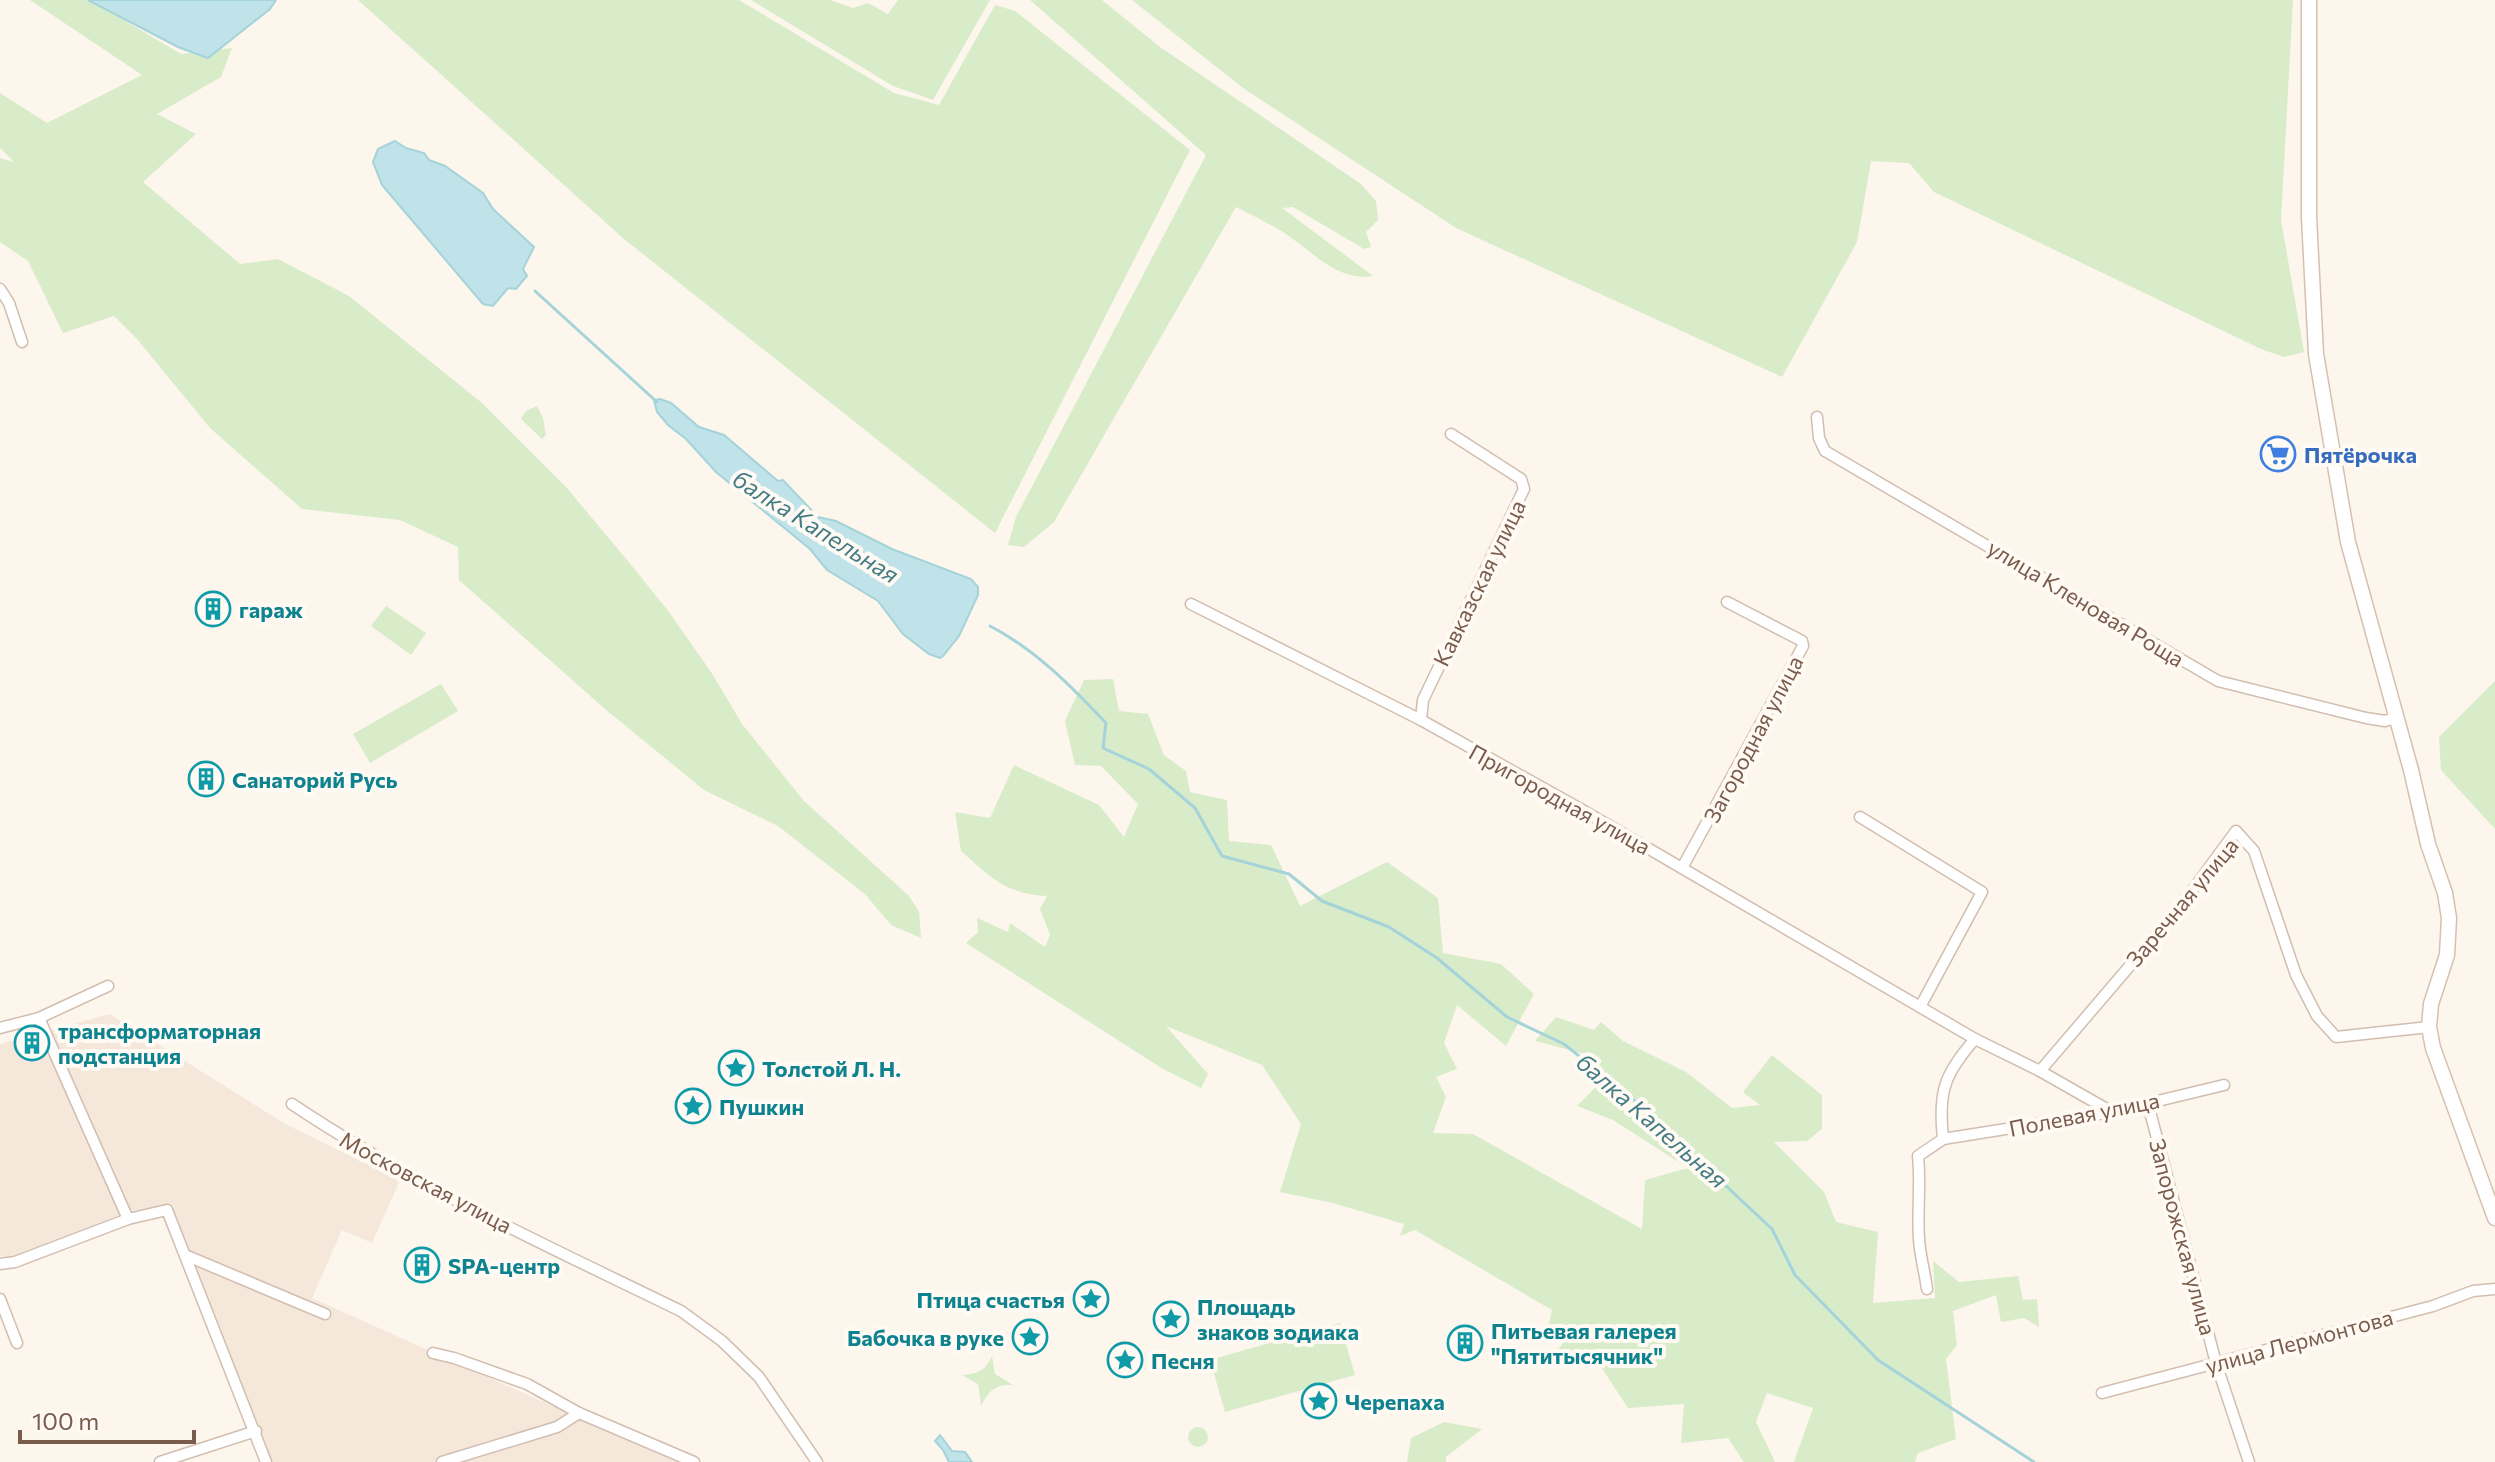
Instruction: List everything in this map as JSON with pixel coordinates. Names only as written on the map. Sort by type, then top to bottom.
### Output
[{"type":"street","points":[[2309,0],[2309,217],[2317,366],[2348,542],[2397,717],[2428,844],[2445,893],[2449,918],[2447,955],[2431,1004],[2429,1027],[2433,1048],[2495,1218]]},
{"type":"street","points":[[0,289],[9,303],[22,342]]},
{"type":"street","name":"улица Кленовая Роща","points":[[1817,417],[1819,438],[1825,451],[2218,681],[2366,718],[2385,721],[2397,717]]},
{"type":"street","name":"Кавказская улица","points":[[1421,720],[1423,700],[1524,489],[1521,479],[1451,434]]},
{"type":"street","name":"Загородная улица","points":[[1682,868],[1803,646],[1802,641],[1727,602]]},
{"type":"street","name":"Пригородная улица","points":[[1191,604],[1421,720],[1975,1039],[2112,1112]]},
{"type":"street","points":[[1860,817],[1982,892],[1920,1007]]},
{"type":"street","name":"Заречная улица","points":[[2040,1071],[2180,907],[2236,831],[2254,851],[2296,975],[2317,1016],[2336,1037],[2429,1027]]},
{"type":"street","points":[[0,1028],[39,1018],[108,986]]},
{"type":"street","points":[[39,1018],[128,1219]]},
{"type":"street","points":[[1927,1289],[1919,1240],[1918,1202],[1921,1187],[1918,1156],[1943,1139],[1940,1107],[1944,1084],[1955,1062],[1975,1039]]},
{"type":"street","name":"Полевая улица","points":[[1943,1139],[2112,1112],[2224,1085]]},
{"type":"street","name":"Московская улица","points":[[292,1104],[399,1172],[681,1311],[722,1341],[759,1377],[817,1462]]},
{"type":"street","name":"Запорожская улица","points":[[2148,1104],[2216,1363],[2249,1462]]},
{"type":"street","points":[[0,1264],[15,1262],[128,1219],[167,1210],[266,1462]]},
{"type":"street","points":[[185,1255],[325,1314]]},
{"type":"street","name":"улица Лермонтова","points":[[2102,1393],[2433,1306],[2473,1291],[2495,1289]]},
{"type":"street","points":[[0,1299],[17,1343]]},
{"type":"street","points":[[433,1353],[527,1384],[579,1413],[694,1462]]},
{"type":"street","points":[[442,1462],[557,1427],[579,1413]]},
{"type":"street","points":[[160,1462],[256,1431]]},
{"type":"shaded area","points":[[110,1014],[285,1124],[400,1180],[372,1243],[342,1230],[312,1298],[677,1462],[264,1462],[188,1249],[170,1208],[132,1210],[8,1258],[0,1256],[0,1044]]},
{"type":"green space","points":[[30,0],[90,0],[181,54],[232,48],[221,77],[157,114],[196,134],[143,182],[240,264],[278,259],[349,296],[482,403],[566,487],[632,566],[713,675],[742,724],[804,801],[909,896],[919,912],[921,938],[891,925],[865,894],[778,826],[704,790],[605,709],[459,580],[458,547],[400,520],[302,509],[210,428],[137,339],[114,316],[63,333],[28,261],[0,242],[0,158],[14,162],[0,148],[0,93],[47,123],[142,75]]},
{"type":"green space","points":[[358,0],[739,0],[894,93],[939,105],[995,5],[1015,11],[1190,150],[995,533],[624,239]]},
{"type":"green space","points":[[751,0],[830,0],[853,8],[868,3],[888,14],[898,0],[990,0],[933,100],[893,86]]},
{"type":"green space","points":[[1030,0],[1102,0],[1160,47],[1361,184],[1376,201],[1378,220],[1366,232],[1371,247],[1364,249],[1293,207],[1282,208],[1373,276],[1360,277],[1337,270],[1286,234],[1236,207],[1054,522],[1024,547],[1008,545],[1016,517],[1206,155]]},
{"type":"green space","points":[[1132,0],[2293,0],[2281,220],[2304,352],[2284,357],[2261,349],[1934,192],[1909,163],[1871,161],[1857,242],[1782,377],[1456,228],[1243,88]]},
{"type":"green space","points":[[537,406],[546,435],[542,439],[521,419],[526,411]]},
{"type":"green space","points":[[386,606],[426,633],[411,655],[371,626]]},
{"type":"green space","points":[[1113,679],[1119,711],[1148,714],[1164,755],[1186,771],[1190,792],[1227,800],[1229,841],[1271,845],[1300,906],[1387,862],[1438,898],[1443,953],[1501,964],[1534,994],[1506,1046],[1457,1005],[1444,1043],[1457,1069],[1436,1077],[1446,1097],[1433,1133],[1473,1134],[1642,1229],[1645,1180],[1688,1168],[1613,1120],[1577,1106],[1601,1082],[1597,1057],[1535,1041],[1556,1017],[1594,1030],[1601,1022],[1623,1041],[1686,1072],[1732,1108],[1760,1105],[1743,1092],[1772,1055],[1822,1095],[1822,1129],[1807,1141],[1774,1142],[1824,1192],[1836,1222],[1878,1232],[1873,1303],[1935,1298],[1933,1261],[1959,1282],[2018,1276],[2023,1300],[2037,1299],[2039,1327],[2024,1318],[2001,1322],[1996,1295],[1953,1311],[1957,1345],[1946,1359],[1956,1439],[1918,1453],[1915,1462],[1794,1462],[1813,1408],[1767,1393],[1756,1422],[1775,1462],[1744,1462],[1728,1438],[1681,1443],[1684,1404],[1628,1408],[1590,1350],[1556,1353],[1573,1328],[1546,1335],[1552,1310],[1415,1230],[1400,1236],[1404,1224],[1333,1203],[1280,1192],[1301,1124],[1262,1065],[1166,1026],[1208,1074],[1201,1088],[1163,1069],[966,943],[978,932],[977,918],[1008,932],[1010,923],[1045,947],[1050,935],[1040,909],[1047,896],[1009,888],[961,851],[955,812],[990,818],[1014,765],[1099,805],[1124,837],[1138,804],[1101,766],[1075,765],[1065,721],[1084,680]]},
{"type":"green space","points":[[2495,681],[2495,829],[2441,770],[2439,737]]},
{"type":"green space","points":[[441,684],[458,711],[370,763],[353,734]]},
{"type":"green space","points":[[1172,1310],[1181,1319],[1172,1328],[1163,1319]]},
{"type":"green space","points":[[1340,1323],[1355,1375],[1225,1412],[1210,1360]]},
{"type":"green space","points":[[992,1356],[995,1374],[1013,1385],[993,1390],[981,1406],[978,1384],[962,1375],[981,1370]]},
{"type":"green space","points":[[1444,1422],[1482,1429],[1446,1457],[1446,1462],[1407,1462],[1411,1438]]},
{"type":"green space","points":[[1198,1427],[1205,1430],[1208,1437],[1205,1444],[1198,1447],[1191,1444],[1188,1437],[1191,1430]]},
{"type":"water","points":[[88,0],[276,0],[270,9],[208,58],[178,47]]},
{"type":"water","points":[[395,141],[424,153],[429,160],[445,166],[483,193],[493,209],[534,247],[523,269],[527,276],[516,289],[508,288],[493,306],[483,304],[382,185],[373,162],[378,149]]},
{"type":"water","points":[[654,400],[671,403],[699,427],[724,435],[778,481],[783,480],[818,517],[836,521],[892,549],[971,579],[978,587],[978,595],[959,636],[943,656],[940,658],[929,654],[903,634],[878,601],[827,570],[810,549],[716,472],[657,412]]},
{"type":"water","points":[[940,1435],[952,1451],[965,1452],[972,1462],[949,1462],[935,1441]]},
{"type":"waterway","name":"балка Капельная","points":[[535,291],[657,402]]},
{"type":"waterway","name":"балка Капельная","points":[[990,626],[1038,657],[1106,723],[1103,748],[1149,769],[1195,808],[1222,856],[1289,874],[1322,901],[1389,927],[1437,958],[1507,1017],[1564,1044],[1632,1098],[1772,1229],[1795,1275],[1878,1360],[2034,1462]]},
{"type":"place","name":"Пятёрочка","points":[[2278,454]]},
{"type":"place","name":"гараж","points":[[213,609]]},
{"type":"place","name":"Санаторий Русь","points":[[206,779]]},
{"type":"place","name":"трансформаторная подстанция","points":[[32,1043]]},
{"type":"place","name":"Толстой Л. Н.","points":[[736,1068]]},
{"type":"place","name":"Пушкин","points":[[693,1106]]},
{"type":"place","name":"SPA-центр","points":[[422,1265]]},
{"type":"place","name":"Птица счастья","points":[[1091,1299]]},
{"type":"place","name":"Площадь знаков зодиака","points":[[1171,1319]]},
{"type":"place","name":"Бабочка в руке","points":[[1030,1337]]},
{"type":"place","name":"Питьевая галерея \"Пятитысячник\"","points":[[1465,1343]]},
{"type":"place","name":"Песня","points":[[1125,1360]]},
{"type":"place","name":"Черепаха","points":[[1319,1401]]}]
